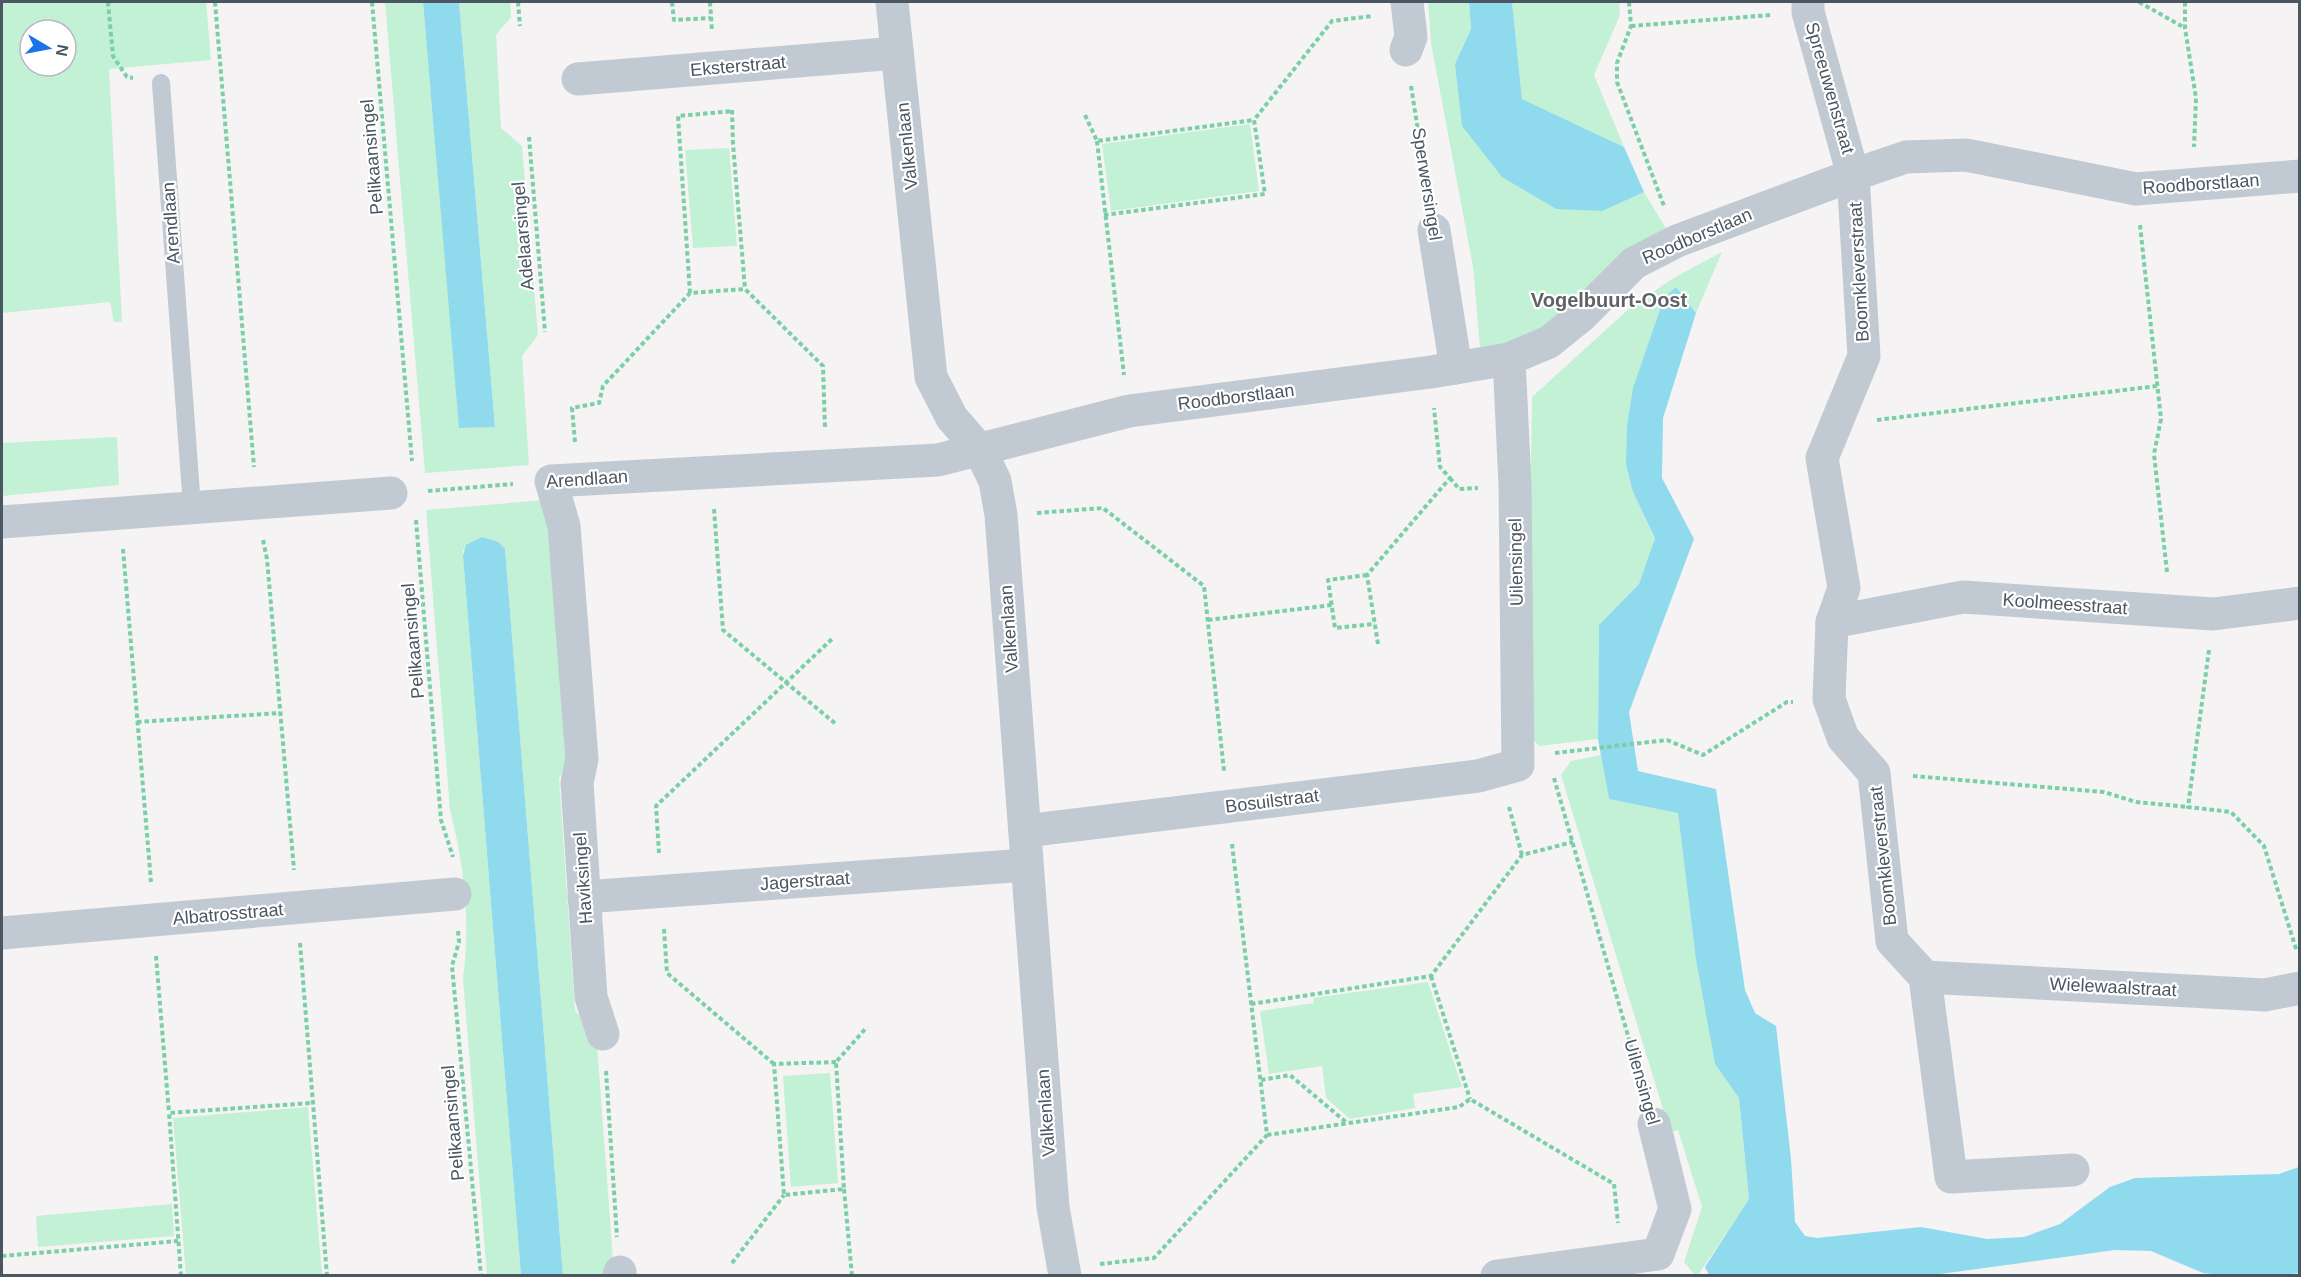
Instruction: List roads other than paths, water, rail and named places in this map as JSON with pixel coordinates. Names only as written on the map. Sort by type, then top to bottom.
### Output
[{"type":"street","name":"Valkenlaan","points":[[892,2],[931,377],[952,418],[980,450],[995,481],[1001,515],[1053,1207],[1065,1271]]},
{"type":"street","points":[[1406,50],[1411,37],[1408,7]]},
{"type":"street","name":"Spreeuwenstraat","points":[[1808,7],[1854,175]]},
{"type":"street","name":"Eksterstraat","points":[[578,79],[897,53]]},
{"type":"street","name":"Roodborstlaan","points":[[980,450],[1129,411],[1443,370],[1509,359],[1549,342],[1580,317],[1634,263],[1677,241],[1906,157],[1966,155],[2136,189],[2300,176]]},
{"type":"street","name":"Boomkleverstraat","points":[[1854,175],[1864,356],[1822,458],[1845,588],[1832,622],[1829,699],[1844,738],[1874,773],[1892,941],[1925,977]]},
{"type":"street","name":"Sperwersingel","points":[[1434,230],[1443,370]]},
{"type":"street","name":"Uilensingel","points":[[1509,359],[1515,485],[1509,768]]},
{"type":"street","name":"Arendlaan","points":[[565,480],[938,460],[980,450]]},
{"type":"street","name":"Haviksingel","points":[[565,480],[564,526],[582,759],[577,783],[584,897],[591,997],[603,1034]]},
{"type":"street","points":[[2,522],[403,493]]},
{"type":"street","name":"Koolmeesstraat","points":[[1832,622],[1963,597],[2213,614],[2300,603]]},
{"type":"street","name":"Bosuilstraat","points":[[1024,831],[1478,776],[1509,768]]},
{"type":"street","name":"Jagerstraat","points":[[584,897],[1027,865]]},
{"type":"street","name":"Albatrosstraat","points":[[2,933],[455,894]]},
{"type":"street","points":[[1925,977],[1951,1177],[2073,1170]]},
{"type":"street","name":"Wielewaalstraat","points":[[1925,977],[2265,995],[2300,988]]},
{"type":"street","name":"Uilensingel","points":[[1497,1275],[1658,1254],[1675,1209],[1654,1124]]},
{"type":"lane","name":"Arendlaan","points":[[161,83],[192,507]]},
{"type":"water","points":[[423,2],[459,2],[495,427],[459,428]]},
{"type":"water","points":[[1469,2],[1512,2],[1522,99],[1624,147],[1644,192],[1602,211],[1556,209],[1502,177],[1462,126],[1455,64],[1471,29]]},
{"type":"water","points":[[1676,287],[1696,313],[1663,418],[1662,478],[1694,539],[1629,712],[1638,771],[1716,789],[1745,990],[1755,1013],[1776,1026],[1791,1159],[1795,1222],[1805,1236],[1817,1238],[1921,1227],[1987,1239],[2024,1237],[2060,1224],[2110,1187],[2135,1178],[2279,1174],[2299,1167],[2299,1273],[2279,1276],[2203,1273],[2151,1251],[2115,1250],[1933,1275],[1709,1275],[1705,1267],[1749,1199],[1739,1098],[1715,1064],[1696,960],[1678,813],[1609,799],[1598,739],[1599,625],[1639,584],[1655,538],[1633,492],[1626,464],[1627,426],[1633,388],[1664,298]]},
{"type":"water","points":[[482,537],[498,542],[505,549],[563,1275],[521,1275],[463,556],[466,545]]},
{"type":"district","name":"Vogelbuurt-Oost","points":[[1609,300]]}]
